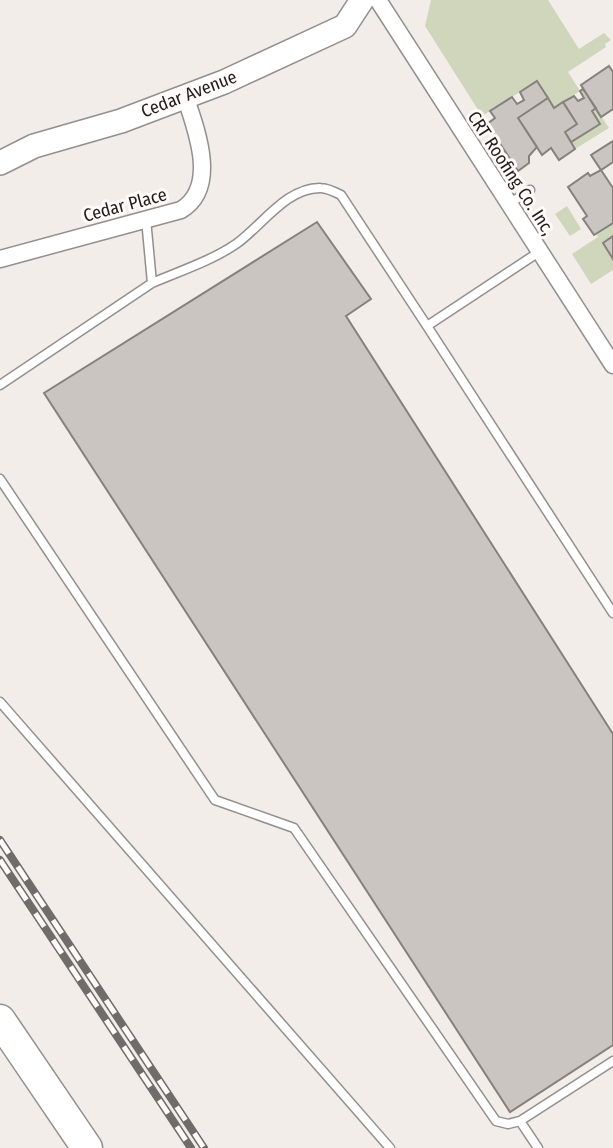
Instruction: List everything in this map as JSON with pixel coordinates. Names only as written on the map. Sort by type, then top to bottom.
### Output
[{"type":"highway","points":[[0,1020],[87,1148]]},
{"type":"main road","name":"Cedar Avenue","points":[[0,163],[34,146],[121,121],[224,82],[345,26],[362,0]]},
{"type":"street","name":"CRT Roofing Co. Inc,","points":[[378,0],[613,365]]},
{"type":"street","name":"Cedar Place","points":[[0,259],[181,210],[191,203],[197,195],[201,170],[200,142],[186,96]]},
{"type":"lane","points":[[0,385],[152,283],[237,244],[268,214],[305,189],[323,188],[341,195],[613,613]]},
{"type":"lane","points":[[509,204],[530,190]]},
{"type":"lane","points":[[145,219],[152,283]]},
{"type":"lane","points":[[427,326],[539,252]]},
{"type":"lane","points":[[0,479],[215,800],[294,828],[496,1121],[508,1124],[520,1121],[613,1061]]},
{"type":"lane","points":[[0,702],[390,1148]]},
{"type":"lane","points":[[520,1121],[538,1148]]},
{"type":"green space","points":[[431,0],[548,0],[579,49],[604,33],[611,40],[605,44],[606,47],[568,72],[580,91],[554,108],[537,81],[482,116],[425,26]]},
{"type":"green space","points":[[596,108],[609,128],[575,149],[571,142],[600,124],[592,111]]},
{"type":"green space","points":[[567,206],[581,229],[570,236],[555,214]]},
{"type":"green space","points":[[613,222],[613,236],[603,243],[613,259],[613,270],[591,284],[572,254],[598,237],[596,234]]},
{"type":"building","points":[[609,66],[613,72],[613,109],[601,117],[581,85]]},
{"type":"building","points":[[537,81],[548,98],[518,118],[537,147],[529,156],[529,163],[518,171],[487,124],[495,118],[490,111],[512,97],[517,104],[524,100],[520,92]]},
{"type":"building","points":[[583,89],[596,108],[592,111],[600,124],[571,142],[565,132],[577,124],[563,102],[574,96],[578,101],[584,98],[580,91]]},
{"type":"building","points":[[548,98],[554,108],[563,102],[577,124],[565,132],[575,149],[559,160],[551,148],[542,155],[518,118]]},
{"type":"building","points":[[613,141],[613,162],[601,170],[591,155]]},
{"type":"building","points":[[601,170],[613,188],[613,223],[594,235],[583,219],[587,216],[568,187],[588,173],[590,176]]},
{"type":"building","points":[[317,222],[371,299],[346,316],[613,734],[613,1045],[510,1112],[44,393]]},
{"type":"building","points":[[613,236],[613,259],[603,243]]},
{"type":"railway","points":[[0,840],[204,1148]]},
{"type":"railway","points":[[0,860],[191,1148]]}]
